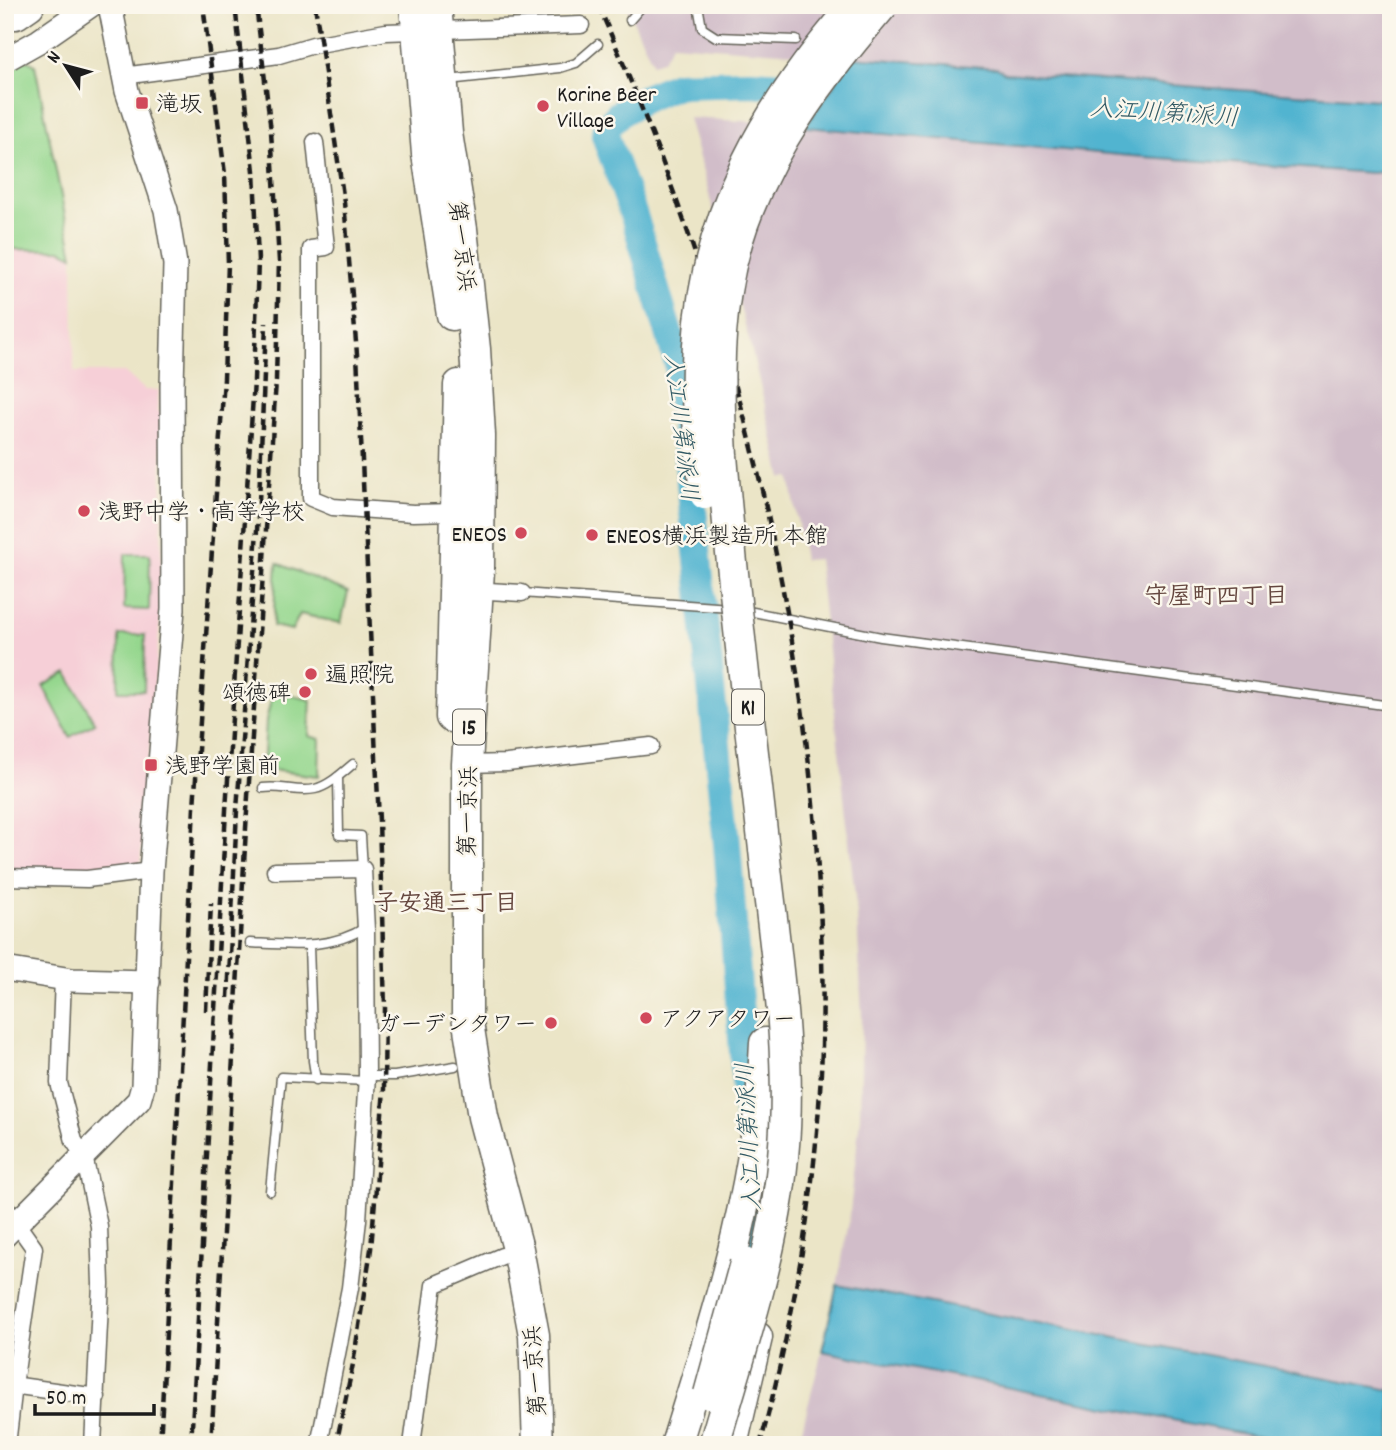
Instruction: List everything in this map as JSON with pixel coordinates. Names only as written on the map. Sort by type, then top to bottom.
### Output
[{"type":"highway","name":"K1","points":[[694,1445],[740,1284],[758,1201],[765,1123],[765,1043],[759,975],[702,462],[696,380],[699,324],[705,283],[716,240],[732,192],[754,145],[788,89],[856,5]]},
{"type":"highway","name":"K1","points":[[714,1445],[749,1330],[770,1247],[785,1133],[784,1042],[727,513],[719,400],[720,344],[726,288],[733,258],[767,168],[813,90],[883,5]]},
{"type":"highway","name":"第一京浜","points":[[427,18],[443,81],[447,133],[462,229],[475,349],[480,435],[466,590],[447,967],[455,1066],[467,1135],[502,1256],[513,1327],[518,1445]]},
{"type":"highway","name":"第一京浜","points":[[427,18],[427,154],[450,300],[460,394],[455,512],[466,590],[467,1016],[482,1117],[518,1249],[534,1335],[538,1445]]},
{"type":"highway","points":[[676,1445],[726,1283],[740,1228],[759,1121],[765,1043]]},
{"type":"highway","points":[[732,1445],[754,1357],[770,1247]]},
{"type":"street","points":[[5,60],[90,5]]},
{"type":"street","points":[[7,1445],[10,1384],[34,1248],[9,1222],[84,1156],[139,1100],[143,1086],[151,871],[173,609],[172,386],[175,264],[166,210],[123,76],[110,5]]},
{"type":"street","points":[[123,76],[279,55],[313,45],[386,32],[427,18],[581,25]]},
{"type":"street","points":[[315,142],[326,247],[310,249],[311,498],[333,507],[413,513],[455,512]]},
{"type":"street","points":[[466,590],[522,593]]},
{"type":"street","points":[[467,764],[507,763],[651,746]]},
{"type":"street","points":[[275,871],[363,869],[367,1079],[358,1220],[350,1288],[319,1445]]},
{"type":"street","points":[[5,877],[87,878],[151,871]]},
{"type":"street","points":[[5,969],[63,978],[148,982]]},
{"type":"street","points":[[63,978],[59,1083],[74,1141],[84,1156],[99,1226],[101,1284],[93,1445]]},
{"type":"street","points":[[412,1445],[433,1285],[502,1256]]},
{"type":"street","points":[[10,1384],[97,1397]]},
{"type":"lane","points":[[630,20],[643,5]]},
{"type":"lane","points":[[698,5],[702,28],[716,37],[796,40]]},
{"type":"lane","points":[[443,81],[560,68],[576,63],[598,44]]},
{"type":"lane","points":[[522,593],[751,611],[881,637],[1391,706]]},
{"type":"lane","points":[[263,789],[276,786],[316,789],[338,777],[353,764]]},
{"type":"lane","points":[[338,777],[339,835],[361,836],[363,869]]},
{"type":"lane","points":[[250,943],[309,946],[350,936],[366,927]]},
{"type":"lane","points":[[309,946],[316,1080]]},
{"type":"lane","points":[[270,1191],[281,1077],[316,1080],[367,1079],[455,1066]]},
{"type":"shaded area","points":[[626,5],[1391,5],[1391,101],[1005,73],[997,68],[672,44],[663,60],[653,64]]},
{"type":"shaded area","points":[[688,118],[778,123],[1131,156],[1372,173],[1391,171],[1391,1390],[837,1285],[849,1222],[860,1117],[862,1018],[857,915],[818,559],[804,560],[790,477],[782,478],[751,347]]},
{"type":"shaded area","name":"浅野中学・高等学校","points":[[5,249],[61,250],[73,256],[74,372],[124,372],[145,390],[159,390],[157,411],[162,412],[161,609],[140,867],[5,870]]},
{"type":"shaded area","points":[[822,1351],[1300,1445],[798,1445]]},
{"type":"green space","points":[[5,48],[35,65],[73,256],[61,250],[5,249]]},
{"type":"green space","points":[[125,554],[150,554],[149,610],[124,609]]},
{"type":"green space","points":[[277,563],[348,592],[341,623],[300,614],[292,630],[273,626]]},
{"type":"green space","points":[[119,635],[145,635],[144,691],[118,691]]},
{"type":"green space","points":[[67,673],[95,723],[70,737],[43,686]]},
{"type":"green space","points":[[273,691],[311,700],[309,736],[320,739],[319,776],[263,769],[266,721]]},
{"type":"water","points":[[853,57],[997,68],[1005,73],[1391,101],[1391,171],[1372,173],[1131,156],[805,127]]},
{"type":"water","points":[[837,1285],[1391,1390],[1391,1445],[1300,1445],[822,1351]]},
{"type":"waterway","name":"入江川第1派川","points":[[749,1130],[727,844],[678,364],[635,219],[605,135],[606,128],[619,114],[645,98],[677,85],[751,83],[812,87]]},
{"type":"waterway","name":"入江川第1派川","points":[[752,1195],[753,1288]]},
{"type":"railway","points":[[160,1445],[194,807],[224,379],[228,263],[225,174],[203,5]]},
{"type":"railway","points":[[191,1445],[226,810],[254,381],[258,261],[254,171],[235,5]]},
{"type":"railway","points":[[211,1445],[247,811],[276,381],[279,261],[271,131],[256,5]]},
{"type":"railway","points":[[315,5],[344,202],[357,354],[385,1007],[384,1089],[371,1249],[353,1364],[336,1445]]},
{"type":"railway","points":[[598,5],[640,104],[712,305],[767,510],[804,720],[821,918],[821,1072],[814,1166],[801,1260],[783,1353],[760,1445]]},
{"type":"railway","points":[[228,998],[237,810],[259,502],[266,323]]},
{"type":"railway","points":[[206,1011],[211,903]]},
{"type":"place","name":"滝坂","points":[[142,103]]},
{"type":"place","name":"Korine Beer Village","points":[[543,106]]},
{"type":"place","name":"浅野中学・高等学校","points":[[84,511]]},
{"type":"place","name":"ENEOS","points":[[521,533]]},
{"type":"place","name":"ENEOS横浜製造所 本館","points":[[592,535]]},
{"type":"place","name":"遍照院","points":[[311,674]]},
{"type":"place","name":"頌徳碑","points":[[305,692]]},
{"type":"place","name":"浅野学園前","points":[[151,765]]},
{"type":"place","name":"アクアタワー","points":[[646,1018]]},
{"type":"place","name":"ガーデンタワー","points":[[551,1023]]},
{"type":"district","name":"守屋町四丁目","points":[[1216,595]]},
{"type":"district","name":"子安通三丁目","points":[[446,902]]}]
